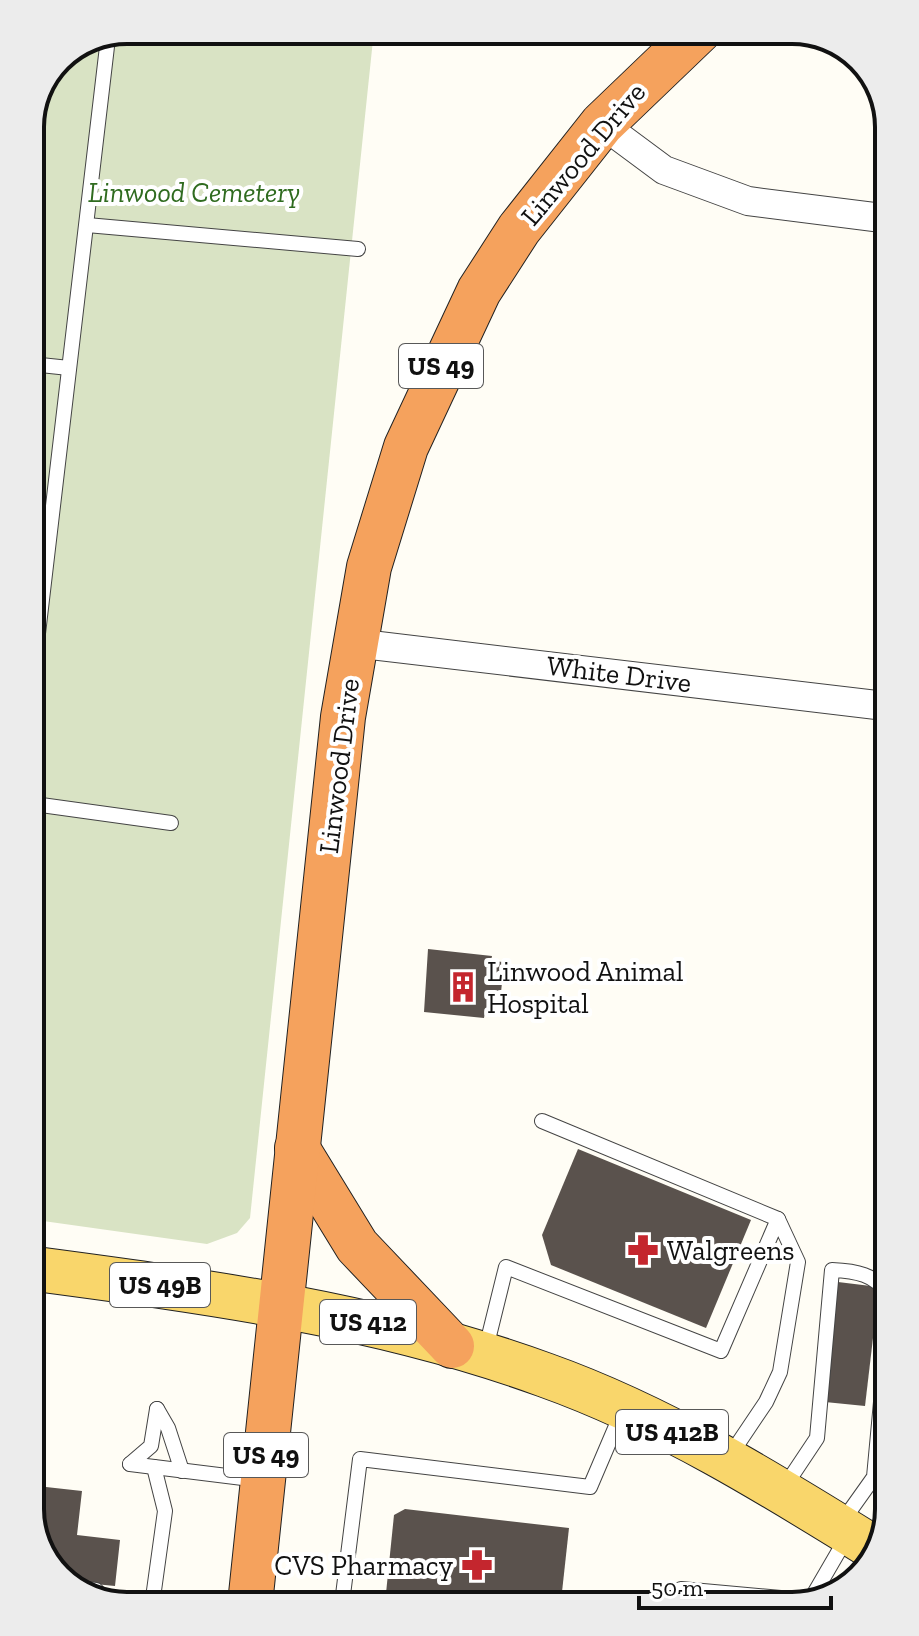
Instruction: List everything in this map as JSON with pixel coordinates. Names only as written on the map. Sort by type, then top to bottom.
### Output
[{"type":"highway","name":"Linwood Drive","points":[[251,1592],[343,717],[369,567],[406,447],[479,291],[519,229],[602,124],[685,44]]},
{"type":"highway","points":[[297,1148],[357,1246],[468,1351]]},
{"type":"main road","name":"US 49B","points":[[44,1270],[282,1305]]},
{"type":"main road","name":"US 412","points":[[282,1305],[365,1322],[468,1351]]},
{"type":"main road","name":"US 412B","points":[[468,1351],[545,1375],[624,1407],[782,1491],[855,1536]]},
{"type":"street","points":[[602,124],[664,170],[748,201],[875,217]]},
{"type":"street","name":"White Drive","points":[[354,643],[875,705]]},
{"type":"lane","points":[[44,582],[107,47]]},
{"type":"lane","points":[[87,225],[358,249]]},
{"type":"lane","points":[[44,365],[69,368]]},
{"type":"lane","points":[[44,805],[171,823]]},
{"type":"lane","points":[[542,1121],[778,1219],[798,1262],[780,1372],[766,1402],[726,1460]]},
{"type":"lane","points":[[468,1351],[506,1267],[721,1351],[778,1219]]},
{"type":"lane","points":[[782,1491],[817,1438],[832,1270],[854,1271],[875,1280]]},
{"type":"lane","points":[[343,1592],[360,1459],[590,1487],[624,1407]]},
{"type":"lane","points":[[182,1471],[168,1428],[157,1409],[151,1446],[130,1464],[182,1471],[264,1481]]},
{"type":"lane","points":[[819,1588],[855,1536],[875,1466]]},
{"type":"lane","points":[[154,1467],[165,1511],[154,1592]]},
{"type":"lane","points":[[674,1592],[681,1589],[714,1592]]},
{"type":"green space","name":"Linwood Cemetery","points":[[127,44],[373,44],[250,1218],[237,1233],[207,1244],[44,1221],[44,122],[53,90],[61,77],[72,65],[100,48]]},
{"type":"building","name":"Linwood Animal Hospital","points":[[428,949],[492,956],[491,961],[504,962],[499,1013],[485,1012],[484,1018],[424,1012]]},
{"type":"building","name":"Walgreens","points":[[578,1149],[751,1220],[706,1328],[551,1265],[542,1235]]},
{"type":"building","points":[[838,1282],[875,1287],[875,1321],[865,1406],[825,1402]]},
{"type":"building","points":[[44,1487],[82,1491],[77,1535],[120,1540],[115,1586],[90,1583],[72,1571],[58,1555],[48,1536]]},
{"type":"building","name":"CVS Pharmacy","points":[[405,1509],[569,1528],[562,1592],[386,1592],[394,1515]]},
{"type":"place","name":"Linwood Animal Hospital","points":[[463,987]]},
{"type":"place","name":"Walgreens","points":[[643,1250]]},
{"type":"place","name":"CVS Pharmacy","points":[[477,1565]]}]
